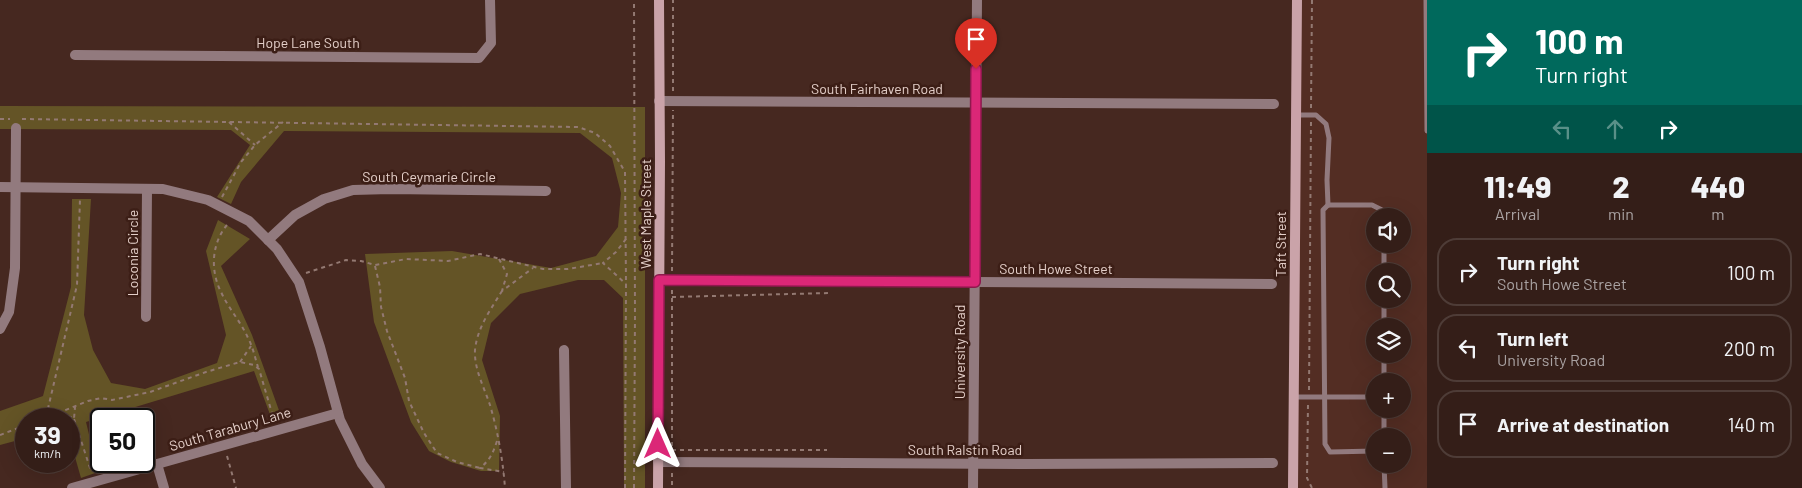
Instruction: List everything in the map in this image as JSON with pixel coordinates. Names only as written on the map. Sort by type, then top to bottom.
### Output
[{"type":"main road","name":"West Maple Street","points":[[658,488],[659,0]]},
{"type":"main road","name":"Taft Street","points":[[1293,488],[1297,0]]},
{"type":"street","name":"Hope Lane South","points":[[75,56],[479,58],[490,43],[490,0]]},
{"type":"street","name":"University Road","points":[[973,488],[977,0]]},
{"type":"street","name":"South Fairhaven Road","points":[[660,101],[1274,104]]},
{"type":"street","points":[[0,329],[10,312],[15,268],[16,128]]},
{"type":"street","points":[[0,187],[163,189],[208,200],[249,222],[277,249],[299,282],[320,347],[340,420],[362,464],[380,488]]},
{"type":"street","name":"Loconia Circle","points":[[146,317],[147,189]]},
{"type":"street","name":"South Ceymarie Circle","points":[[268,240],[295,215],[324,199],[353,190],[546,192]]},
{"type":"street","name":"South Howe Street","points":[[659,280],[1272,284]]},
{"type":"street","points":[[564,350],[566,488]]},
{"type":"street","name":"South Tarabury Lane","points":[[72,488],[338,413]]},
{"type":"street","name":"South Ralstin Road","points":[[658,462],[1273,463]]},
{"type":"street","points":[[157,464],[164,488]]},
{"type":"lane","points":[[1426,0],[1427,131]]},
{"type":"lane","points":[[1296,115],[1316,116],[1326,124],[1329,138],[1328,205]]},
{"type":"lane","points":[[1366,452],[1330,452],[1325,444],[1323,210],[1328,205],[1372,205],[1378,208]]},
{"type":"lane","points":[[1294,397],[1366,397]]},
{"type":"lane","points":[[1384,473],[1384,488]]},
{"type":"path","points":[[634,0],[634,488]]},
{"type":"path","points":[[672,488],[674,0]]},
{"type":"path","points":[[1312,0],[1307,478],[1312,488]]},
{"type":"path","points":[[229,122],[254,145]]},
{"type":"path","points":[[222,197],[241,162],[254,145],[283,122]]},
{"type":"path","points":[[48,408],[77,285],[80,199]]},
{"type":"path","points":[[227,225],[219,234],[214,251],[216,275],[221,294],[249,339],[275,422]]},
{"type":"path","points":[[306,273],[346,260],[361,261],[375,265],[406,259],[448,261],[480,254],[543,269],[568,269],[603,263],[616,252],[626,238]]},
{"type":"path","points":[[499,259],[507,274],[502,291],[479,333],[475,349],[476,362],[490,406],[506,488]]},
{"type":"path","points":[[603,263],[626,284]]},
{"type":"path","points":[[375,265],[380,287],[381,307],[387,331],[405,378],[410,401],[424,434],[437,453],[457,462],[504,472]]},
{"type":"path","points":[[502,291],[534,267]]},
{"type":"path","points":[[672,296],[829,293]]},
{"type":"path","points":[[240,362],[251,346]]},
{"type":"path","points":[[70,408],[101,398],[112,400],[150,392],[240,362],[254,365],[259,370]]},
{"type":"path","points":[[0,435],[15,429]]},
{"type":"path","points":[[80,437],[90,468]]},
{"type":"path","points":[[480,468],[493,455],[497,440]]},
{"type":"path","points":[[672,450],[828,450]]},
{"type":"path","points":[[227,456],[236,488]]},
{"type":"shaded area","points":[[1295,0],[1427,0],[1427,488],[1291,488]]},
{"type":"shaded area","points":[[0,106],[645,107],[645,488],[624,488],[623,298],[604,280],[578,280],[520,294],[491,323],[482,360],[500,416],[499,471],[481,471],[451,462],[429,451],[411,422],[374,322],[365,254],[452,251],[551,268],[596,256],[618,227],[621,193],[612,158],[580,133],[284,131],[241,182],[231,204],[217,197],[250,145],[231,130],[0,129]]},
{"type":"shaded area","points":[[72,199],[91,199],[84,315],[93,350],[111,383],[145,389],[217,363],[226,335],[206,251],[218,220],[250,239],[221,266],[252,335],[281,416],[272,420],[254,371],[132,408],[90,408],[90,421],[86,422],[90,439],[90,473],[95,473],[81,478],[80,408],[15,408],[15,441],[0,445],[0,411],[43,396],[71,287]]},
{"type":"route","points":[[658,444],[659,280],[975,282],[976,69]]}]
